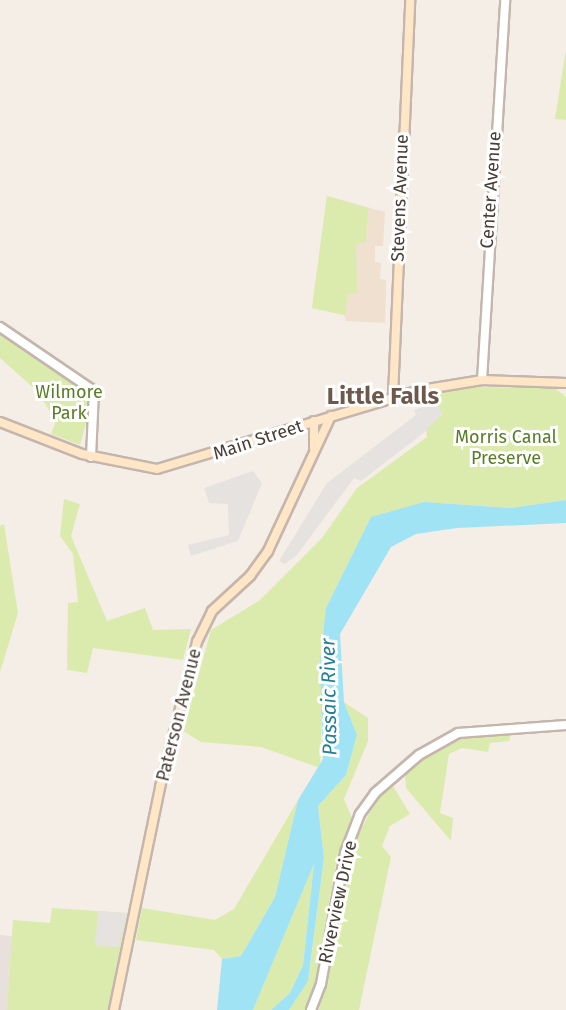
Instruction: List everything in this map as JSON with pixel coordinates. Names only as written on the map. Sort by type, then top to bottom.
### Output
[{"type":"main road","name":"Stevens Avenue","points":[[393,396],[411,0]]},
{"type":"main road","name":"Main Street","points":[[0,422],[91,457],[157,469],[393,396],[482,380],[566,383]]},
{"type":"main road","name":"Paterson Avenue","points":[[114,1010],[160,787],[197,642],[212,611],[250,576],[268,551],[331,416]]},
{"type":"main road","name":"Paterson Avenue","points":[[313,452],[314,421]]},
{"type":"street","name":"Center Avenue","points":[[482,380],[505,0]]},
{"type":"street","points":[[0,327],[85,382],[97,396],[91,457]]},
{"type":"street","name":"Riverview Drive","points":[[311,1010],[321,984],[345,853],[360,814],[375,793],[419,755],[458,733],[566,725]]},
{"type":"shaded area","points":[[327,196],[385,212],[383,246],[375,246],[375,262],[381,263],[380,279],[386,280],[385,323],[346,321],[344,315],[312,308]]},
{"type":"shaded area","points":[[436,403],[442,414],[426,431],[361,481],[354,478],[296,556],[285,564],[279,561],[327,483],[416,415],[414,410]]},
{"type":"shaded area","points":[[253,471],[262,483],[238,541],[191,556],[188,545],[229,535],[228,504],[209,503],[204,488]]},
{"type":"shaded area","points":[[98,911],[127,913],[119,947],[95,946]]},
{"type":"shaded area","points":[[0,935],[12,936],[7,1010],[0,1010]]},
{"type":"green space","points":[[566,51],[566,120],[555,119]]},
{"type":"green space","points":[[327,196],[368,208],[366,242],[356,245],[357,293],[348,293],[345,315],[312,308]]},
{"type":"green space","name":"Wilmore Park","points":[[0,332],[83,389],[90,409],[80,445],[51,434],[56,421],[37,391],[0,358]]},
{"type":"green space","name":"Morris Canal Preserve","points":[[480,387],[555,388],[566,397],[566,500],[511,508],[424,502],[371,518],[326,608],[320,768],[261,747],[201,742],[183,731],[211,630],[260,600],[322,538],[357,488],[427,437],[426,427],[442,414],[436,403],[441,400],[438,392]]},
{"type":"green space","points":[[64,499],[80,504],[71,536],[107,621],[145,608],[153,630],[191,629],[183,660],[93,648],[87,673],[67,670],[68,603],[78,602],[73,554],[60,536]]},
{"type":"green space","points":[[4,524],[18,613],[0,672],[0,526]]},
{"type":"green space","points":[[344,702],[368,718],[368,741],[344,799],[352,818],[336,864],[312,1002],[307,1010],[289,1010],[309,975],[324,858],[318,806],[346,775],[357,735]]},
{"type":"green space","points":[[511,734],[509,741],[490,743],[488,752],[462,748],[449,754],[440,813],[453,818],[451,841],[406,788],[405,772],[440,745],[469,735]]},
{"type":"green space","points":[[393,786],[410,814],[390,826],[382,846],[391,857],[359,1010],[319,1010],[355,842],[376,800]]},
{"type":"green space","points":[[298,800],[275,897],[241,956],[222,959],[214,950],[136,940],[142,908],[215,920],[234,909]]},
{"type":"green space","points":[[314,864],[303,965],[290,993],[271,1010],[253,1010]]},
{"type":"green space","points":[[52,908],[127,913],[108,1010],[7,1010],[13,920],[50,923]]},
{"type":"water","name":"Passaic River","points":[[566,500],[566,523],[457,528],[416,534],[391,547],[340,634],[344,702],[357,735],[346,775],[318,806],[324,858],[308,981],[289,1010],[271,1010],[290,993],[303,965],[314,864],[253,1010],[217,1010],[222,959],[241,956],[275,897],[298,800],[323,759],[320,663],[326,608],[371,517],[424,502],[511,508]]},
{"type":"district","name":"Little Falls","points":[[383,397]]}]
